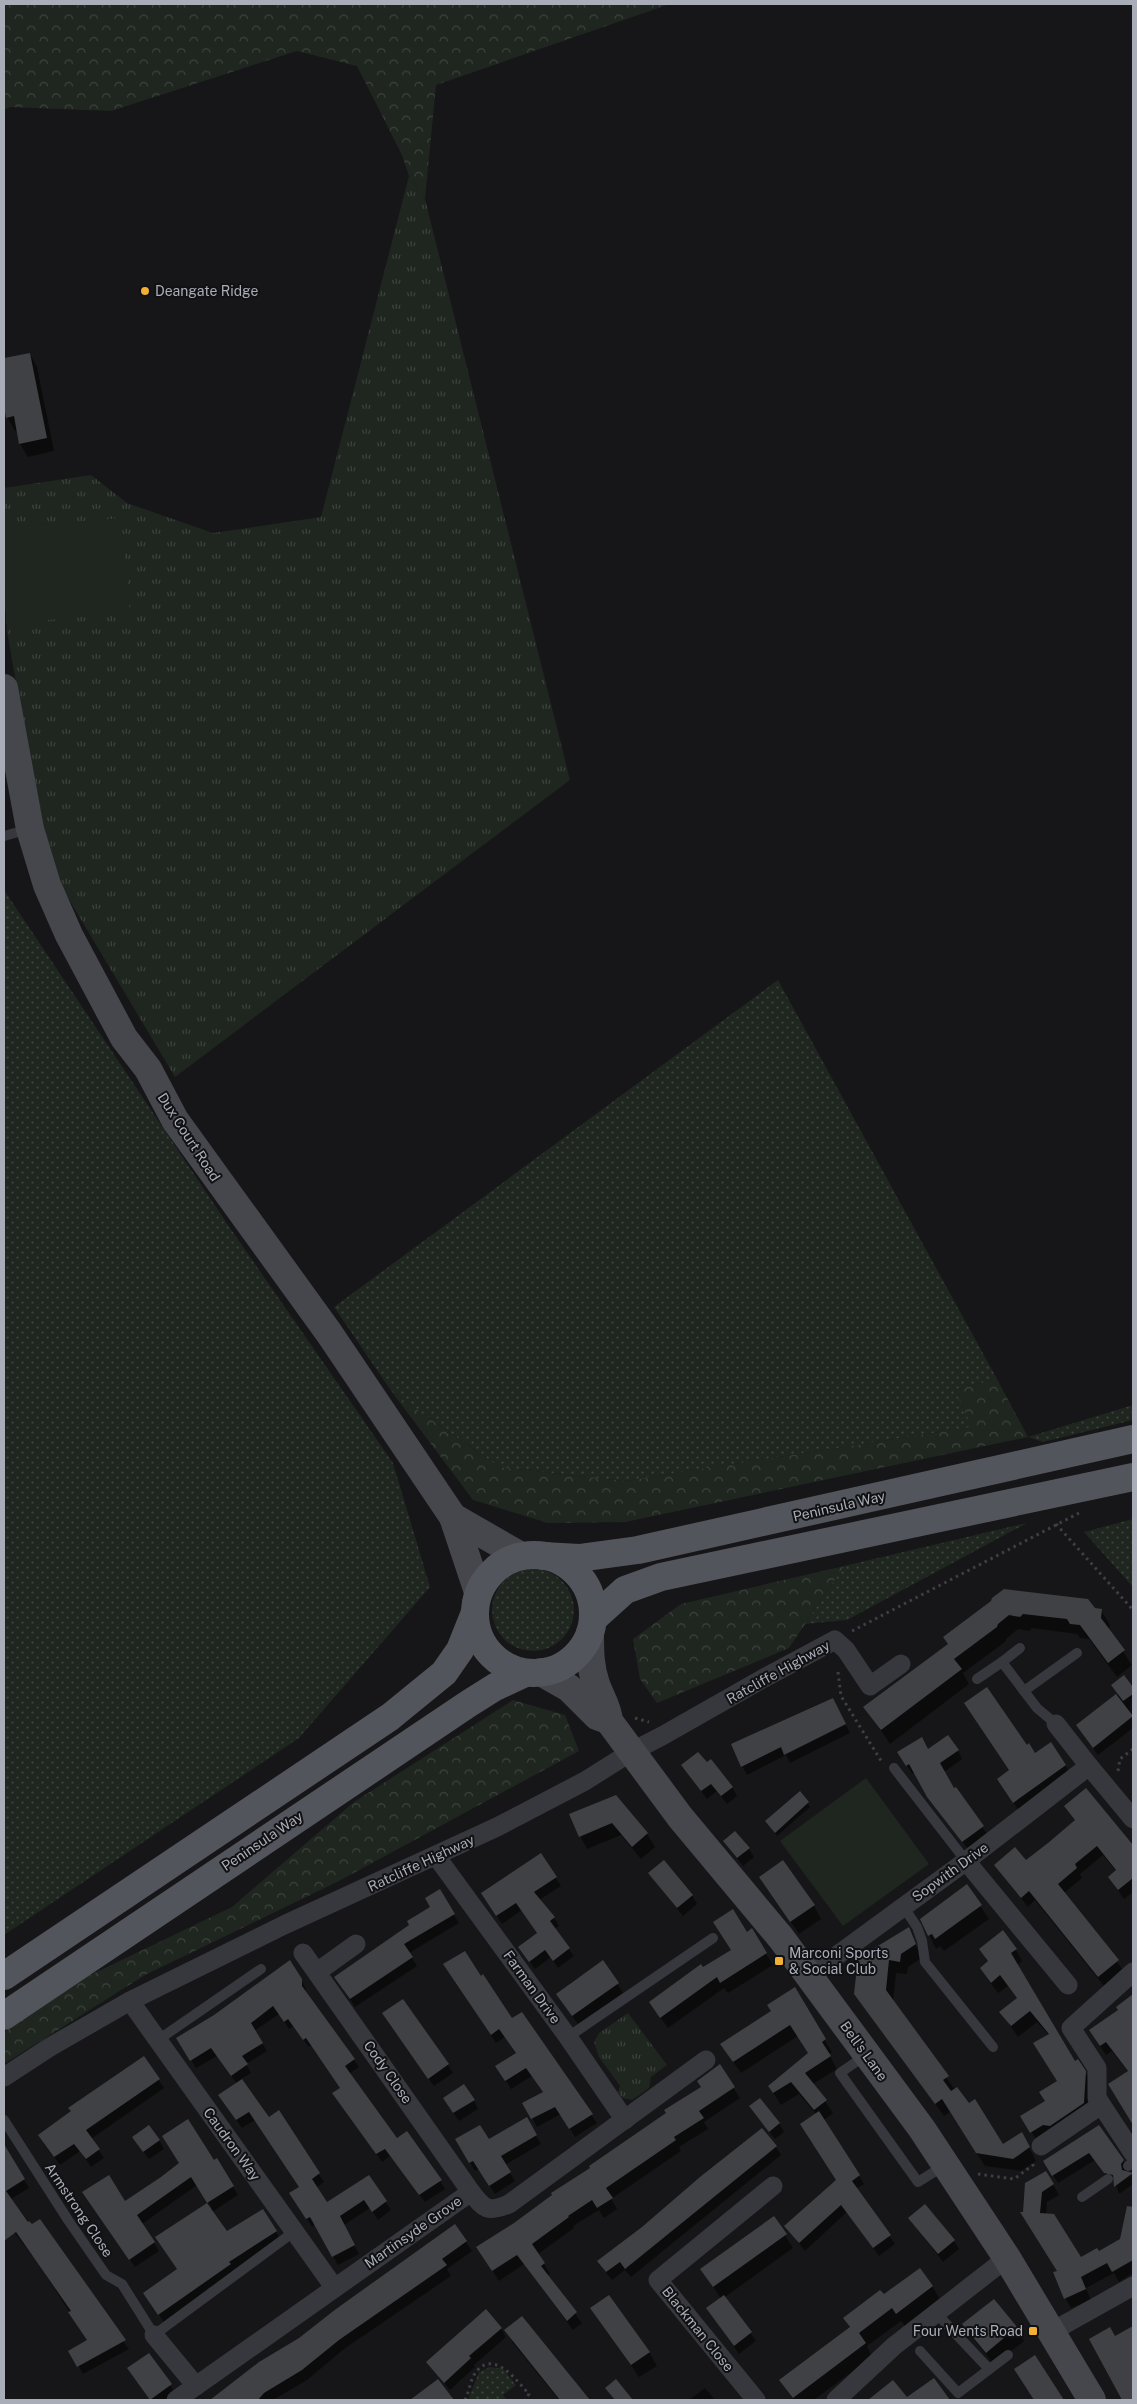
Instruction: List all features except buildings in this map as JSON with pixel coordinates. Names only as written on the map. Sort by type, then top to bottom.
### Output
[{"type":"main road","name":"Peninsula Way","points":[[532,1556],[579,1558],[638,1550],[1133,1440]]},
{"type":"main road","points":[[476,1604],[478,1634],[484,1646],[497,1660],[533,1673],[556,1668],[568,1662],[581,1649],[592,1625],[625,1590],[661,1577],[1133,1478]]},
{"type":"main road","points":[[4,1976],[390,1717],[444,1673],[460,1650],[476,1604],[491,1572],[505,1562],[532,1556],[571,1568],[583,1581],[591,1598],[592,1625]]},
{"type":"main road","name":"Peninsula Way","points":[[4,2016],[468,1704],[495,1687],[533,1673]]},
{"type":"street","name":"Dux Court Road","points":[[4,688],[30,829],[46,885],[69,935],[124,1038],[148,1069],[163,1102],[248,1224],[329,1333],[453,1517],[476,1604]]},
{"type":"street","name":"Dux Court Road","points":[[453,1517],[532,1556]]},
{"type":"street","name":"Bell's Lane","points":[[592,1625],[590,1664],[596,1686],[608,1712],[619,1717],[631,1752],[680,1817],[781,1938],[949,2167],[1007,2258],[1092,2400]]},
{"type":"street","points":[[835,1640],[846,1650],[870,1686],[901,1664]]},
{"type":"street","name":"Ratcliffe Highway","points":[[4,2077],[50,2046],[130,2001],[276,1929],[436,1856],[554,1798],[631,1752],[835,1640]]},
{"type":"street","name":"Bell's Lane","points":[[533,1673],[575,1692],[597,1716],[619,1717]]},
{"type":"street","points":[[1056,1724],[1133,1819]]},
{"type":"street","name":"Sopwith Drive","points":[[809,1976],[902,1906],[966,1862],[1089,1766]]},
{"type":"street","name":"Farman Drive","points":[[436,1856],[568,2037],[625,2120]]},
{"type":"street","points":[[966,1862],[1068,1985]]},
{"type":"street","points":[[317,1972],[356,1944]]},
{"type":"street","name":"Cody Close","points":[[303,1953],[471,2192]]},
{"type":"street","points":[[1131,2161],[1097,2098],[1097,2068],[1071,2028],[1133,1973]]},
{"type":"street","name":"Caudron Way","points":[[130,2001],[334,2287]]},
{"type":"street","name":"Martinsyde Grove","points":[[176,2400],[471,2192],[480,2204],[489,2209],[497,2209],[508,2204],[706,2060]]},
{"type":"street","points":[[1041,2146],[1101,2105]]},
{"type":"street","name":"Blackman Close","points":[[756,2400],[658,2280],[773,2186]]},
{"type":"street","points":[[836,2400],[888,2352],[1007,2258]]},
{"type":"street","points":[[1051,2332],[1133,2286]]},
{"type":"street","points":[[154,2335],[196,2386]]},
{"type":"lane","points":[[4,836],[30,829]]},
{"type":"lane","points":[[977,1679],[1020,1648]]},
{"type":"lane","points":[[1024,1691],[1077,1652]]},
{"type":"lane","points":[[1002,1662],[1036,1708],[1056,1724]]},
{"type":"lane","points":[[894,1768],[966,1862]]},
{"type":"lane","points":[[902,1906],[916,1927],[922,1942],[925,1962],[993,2047]]},
{"type":"lane","points":[[568,2037],[712,1938]]},
{"type":"lane","points":[[158,2040],[262,1969]]},
{"type":"lane","name":"Armstrong Close","points":[[4,2120],[68,2220],[106,2275],[122,2284],[154,2335]]},
{"type":"lane","points":[[1082,2197],[1108,2179]]},
{"type":"lane","points":[[154,2335],[294,2231]]},
{"type":"lane","points":[[937,2314],[989,2369]]},
{"type":"lane","points":[[920,2351],[958,2393],[1008,2355]]},
{"type":"path","points":[[894,1768],[885,1768],[841,1696],[835,1640],[1088,1509]]},
{"type":"path","points":[[1056,1524],[1133,1610]]},
{"type":"path","points":[[619,1717],[654,1722],[662,1736]]},
{"type":"path","points":[[1106,1786],[1117,1776],[1120,1759],[1133,1748]]},
{"type":"path","points":[[949,2167],[1014,2179],[1033,2166],[1034,2154],[1041,2146]]},
{"type":"path","points":[[465,2400],[474,2375],[485,2366],[491,2364],[497,2364],[508,2370],[528,2394],[524,2400]]},
{"type":"green space","points":[[670,4],[436,85],[425,199],[409,176],[402,155],[357,66],[297,51],[111,111],[10,107],[4,110],[4,5]]},
{"type":"green space","points":[[409,176],[425,199],[570,780],[175,1077],[49,866],[7,632],[4,585],[4,488],[91,475],[127,503],[213,533],[321,517]]},
{"type":"green space","points":[[121,518],[130,612],[6,624],[4,528]]},
{"type":"green space","points":[[4,890],[230,1228],[393,1463],[430,1587],[299,1738],[4,1935]]},
{"type":"green space","points":[[778,980],[997,1379],[955,1390],[973,1427],[625,1481],[499,1467],[392,1392],[334,1307]]},
{"type":"green space","points":[[997,1379],[1028,1437],[625,1522],[548,1523],[473,1500],[392,1392],[499,1467],[625,1481],[972,1427],[955,1390]]},
{"type":"green space","points":[[1133,1405],[1133,1420],[1043,1442],[1028,1437]]},
{"type":"green space","points":[[1133,1519],[1133,1587],[1084,1532]]},
{"type":"green space","points":[[1027,1523],[847,1620],[805,1624],[844,1566]]},
{"type":"green space","points":[[844,1566],[789,1648],[657,1703],[640,1679],[633,1639],[681,1604]]},
{"type":"green space","points":[[533,1569],[549,1572],[562,1581],[571,1594],[574,1610],[571,1626],[562,1639],[549,1648],[533,1651],[517,1648],[504,1639],[495,1626],[492,1610],[495,1594],[504,1581],[517,1572]]},
{"type":"green space","points":[[513,1700],[565,1715],[579,1751],[339,1881],[145,1975],[4,2064],[4,2032],[76,1982],[232,1907],[354,1802]]},
{"type":"green space","points":[[866,1778],[929,1864],[843,1926],[780,1841]]},
{"type":"green space","points":[[628,2013],[667,2065],[651,2077],[649,2088],[632,2100],[622,2098],[618,2092],[620,2086],[599,2057],[594,2042],[599,2033]]},
{"type":"green space","points":[[490,2367],[503,2369],[516,2385],[503,2395],[507,2400],[468,2400],[479,2372]]},
{"type":"place","name":"Deangate Ridge","points":[[145,291]]},
{"type":"place","name":"Marconi Sports & Social Club","points":[[779,1961]]},
{"type":"place","name":"Four Wents Road","points":[[1033,2331]]}]
